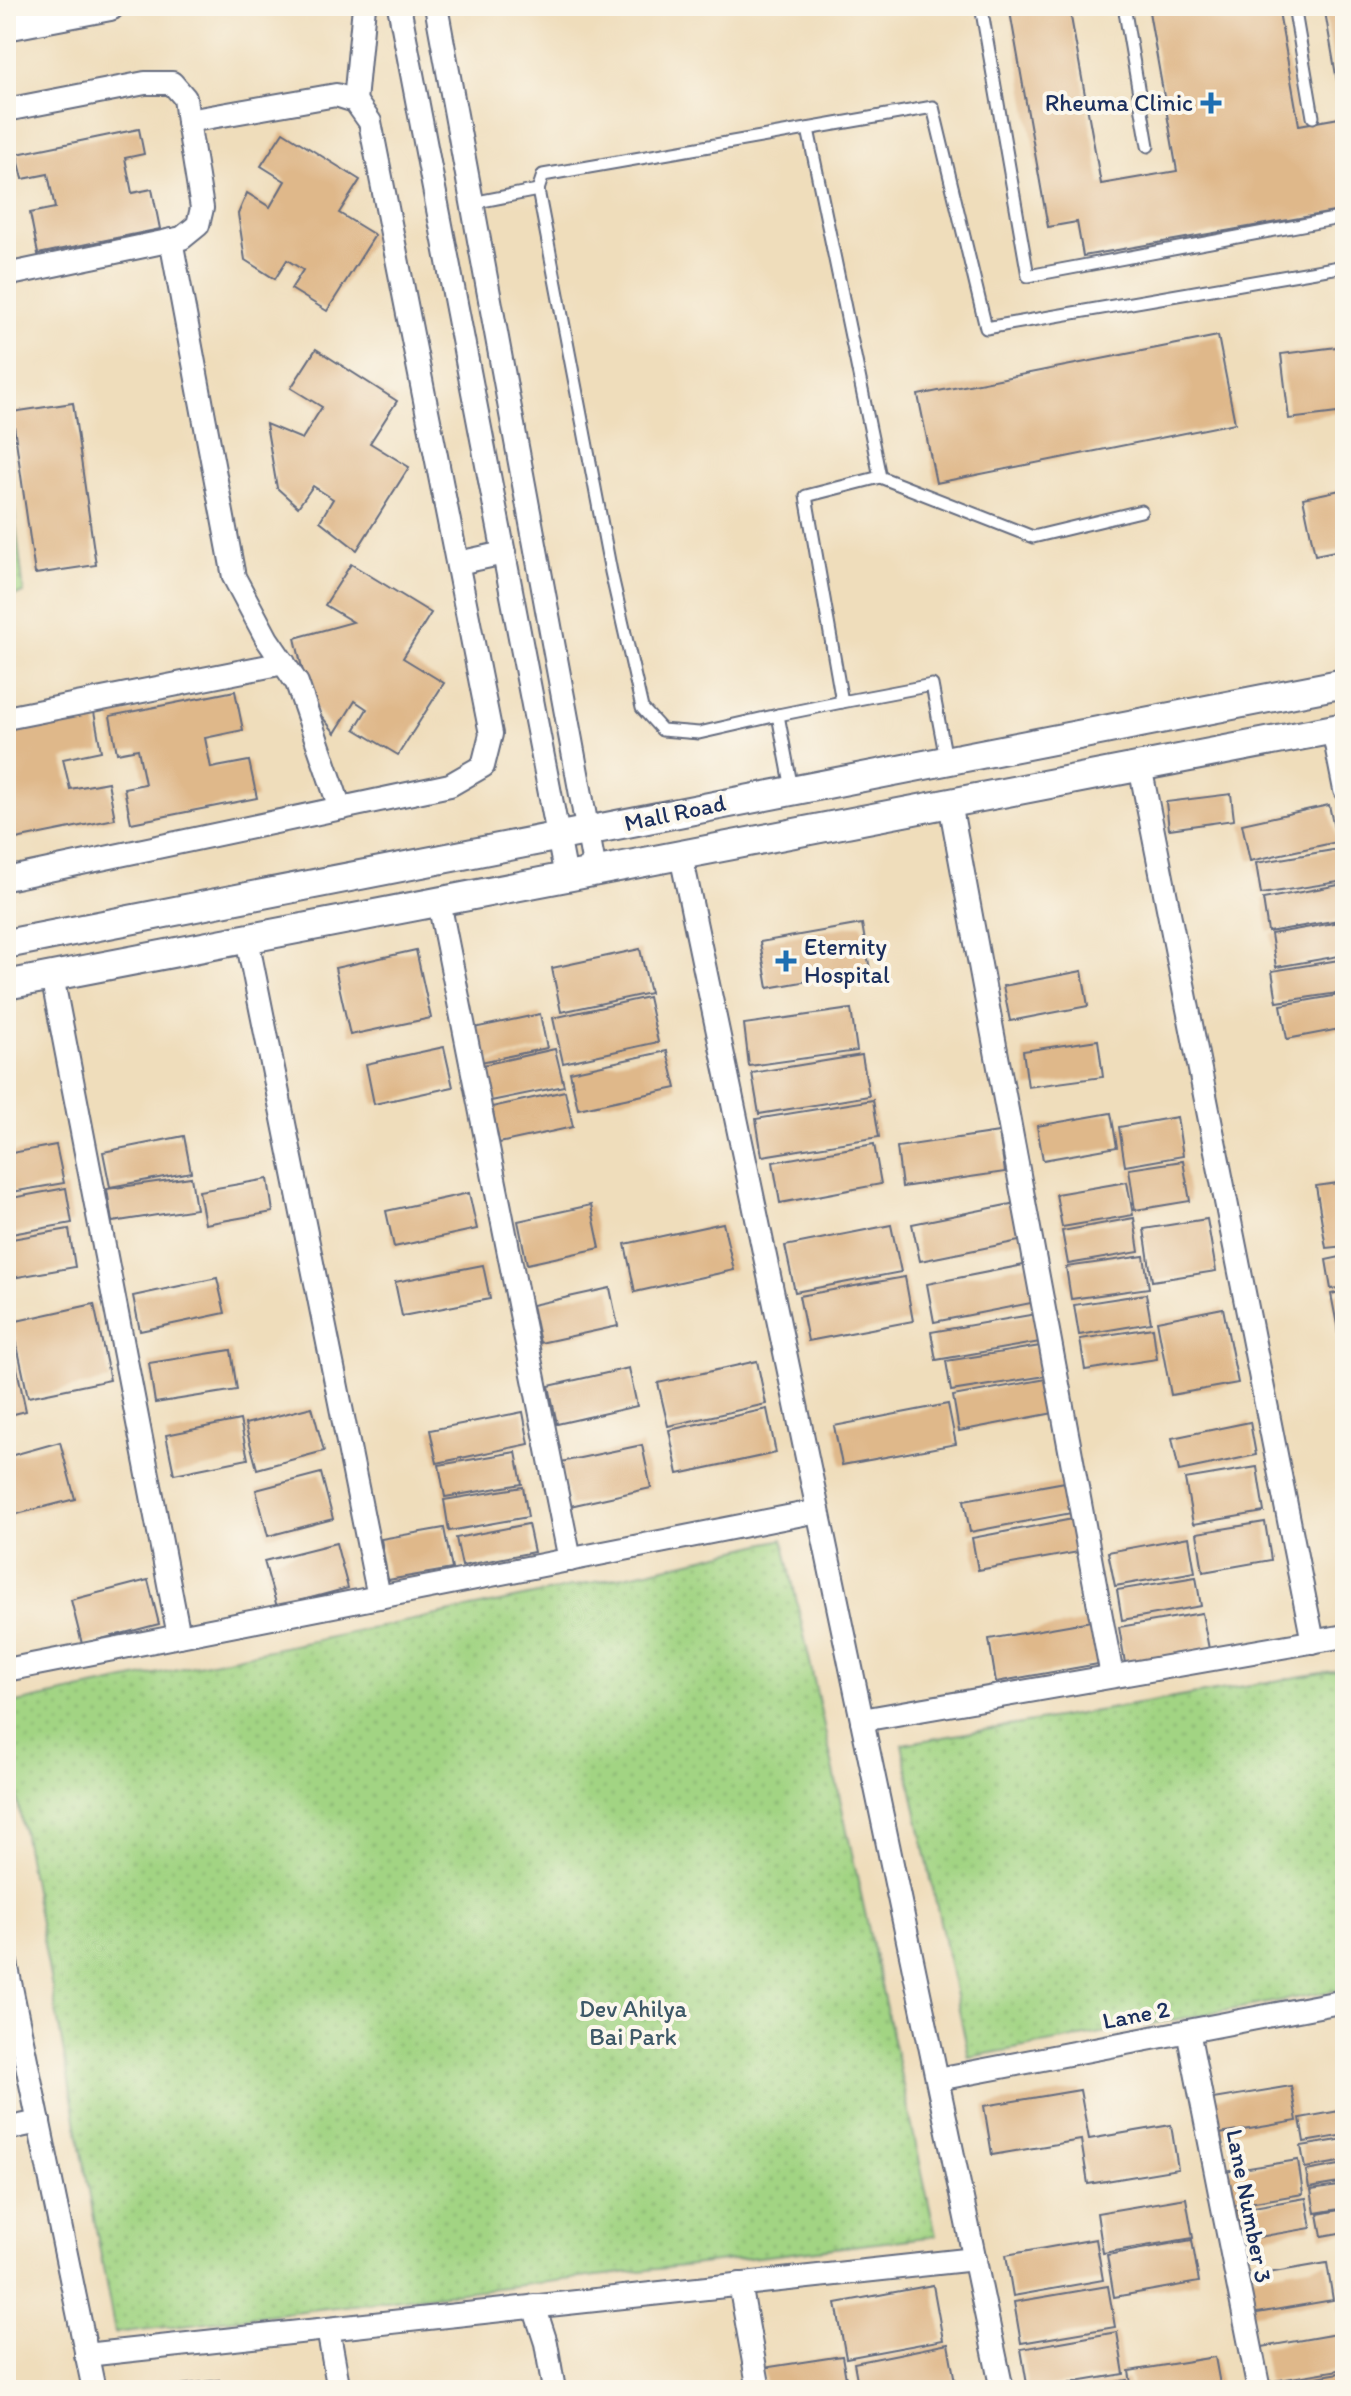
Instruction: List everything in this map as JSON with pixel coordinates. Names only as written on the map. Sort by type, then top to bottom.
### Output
[{"type":"street","points":[[6,26],[110,6]]},
{"type":"street","points":[[355,101],[364,6]]},
{"type":"street","points":[[399,6],[566,877]]},
{"type":"street","points":[[436,6],[595,871]]},
{"type":"street","points":[[6,110],[145,83],[172,83],[185,98],[202,208],[198,225],[182,238],[6,275]]},
{"type":"street","points":[[6,879],[450,785],[483,766],[491,734],[370,122],[355,101],[336,95],[188,121]]},
{"type":"street","points":[[171,240],[234,577],[267,639],[297,683],[340,808]]},
{"type":"street","points":[[458,563],[504,553]]},
{"type":"street","points":[[6,718],[284,663]]},
{"type":"street","name":"Mall Road","points":[[6,944],[1345,683]]},
{"type":"street","points":[[1339,728],[1345,790]]},
{"type":"street","name":"Mall Road","points":[[6,985],[1339,728]]},
{"type":"street","points":[[1140,766],[1313,1642]]},
{"type":"street","points":[[950,803],[1112,1676]]},
{"type":"street","points":[[681,855],[1002,2390]]},
{"type":"street","points":[[439,902],[570,1560]]},
{"type":"street","points":[[247,939],[379,1597]]},
{"type":"street","points":[[52,976],[179,1636]]},
{"type":"street","points":[[6,1670],[818,1511]]},
{"type":"street","points":[[862,1720],[1345,1636]]},
{"type":"street","points":[[6,1963],[94,2390]]},
{"type":"street","name":"Lane 2","points":[[938,2079],[1345,2001]]},
{"type":"street","name":"Lane Number 3","points":[[1188,2031],[1259,2390]]},
{"type":"street","points":[[6,2129],[39,2122]]},
{"type":"street","points":[[86,2355],[975,2259]]},
{"type":"street","points":[[740,2284],[759,2390]]},
{"type":"street","points":[[534,2306],[546,2343],[554,2390]]},
{"type":"street","points":[[328,2329],[339,2390]]},
{"type":"lane","points":[[981,6],[1028,276],[1345,217]]},
{"type":"lane","points":[[1124,6],[1148,146]]},
{"type":"lane","points":[[1294,6],[1313,117]]},
{"type":"lane","points":[[946,759],[932,685],[699,733],[662,730],[642,708],[608,556],[538,190],[543,175],[933,107],[986,328],[1345,266]]},
{"type":"lane","points":[[808,129],[880,477]]},
{"type":"lane","points":[[472,203],[538,190]]},
{"type":"lane","points":[[842,702],[806,496],[880,477],[1033,537],[1141,511]]},
{"type":"lane","points":[[778,715],[792,789]]},
{"type":"green space","points":[[6,442],[24,593],[6,597]]},
{"type":"green space","name":"Dev Ahilya Bai Park","points":[[783,1539],[936,2236],[115,2333],[6,1737],[6,1705],[648,1571]]},
{"type":"green space","points":[[1345,1669],[1345,1989],[969,2057],[902,1744]]},
{"type":"building","points":[[1009,6],[1069,6],[1101,184],[1177,171],[1148,6],[1278,6],[1299,125],[1345,117],[1345,210],[1083,256],[1077,222],[1048,227]]},
{"type":"building","points":[[1324,6],[1345,6],[1345,116],[1343,116]]},
{"type":"building","points":[[139,129],[144,154],[125,158],[132,193],[152,189],[160,229],[38,254],[30,213],[55,208],[48,174],[23,179],[17,154]]},
{"type":"building","points":[[283,132],[360,180],[339,213],[375,235],[327,311],[291,289],[303,270],[287,260],[275,279],[245,260],[238,214],[247,193],[270,207],[285,181],[261,166]]},
{"type":"building","points":[[1218,336],[1235,423],[936,483],[918,395]]},
{"type":"building","points":[[1345,346],[1345,412],[1289,419],[1281,354]]},
{"type":"building","points":[[316,349],[397,401],[370,443],[409,467],[357,550],[320,521],[333,499],[313,486],[298,507],[277,488],[266,424],[302,439],[322,407],[291,388]]},
{"type":"building","points":[[73,403],[96,565],[35,574],[12,412]]},
{"type":"building","points":[[1345,489],[1345,549],[1315,555],[1303,498]]},
{"type":"building","points":[[351,564],[431,613],[403,658],[444,683],[398,755],[355,729],[367,709],[355,701],[335,733],[310,702],[295,638],[353,622],[325,605]]},
{"type":"building","points":[[235,691],[243,730],[205,738],[211,768],[249,761],[257,798],[131,823],[124,788],[145,784],[138,749],[117,753],[110,716]]},
{"type":"building","points":[[94,712],[101,751],[63,759],[70,789],[108,782],[115,819],[6,841],[6,729]]},
{"type":"building","points":[[1231,794],[1234,820],[1169,829],[1166,802]]},
{"type":"building","points":[[1329,805],[1337,842],[1250,861],[1242,824]]},
{"type":"building","points":[[1339,849],[1345,881],[1261,894],[1256,863]]},
{"type":"building","points":[[1339,885],[1345,919],[1268,932],[1263,899]]},
{"type":"building","points":[[1345,921],[1345,955],[1276,967],[1271,934]]},
{"type":"building","points":[[862,924],[870,970],[768,988],[760,942]]},
{"type":"building","points":[[640,949],[650,993],[561,1012],[552,968]]},
{"type":"building","points":[[416,950],[431,1018],[350,1035],[335,968]]},
{"type":"building","points":[[1345,959],[1345,992],[1277,1002],[1272,971]]},
{"type":"building","points":[[1082,971],[1088,1006],[1010,1021],[1003,986]]},
{"type":"building","points":[[1345,994],[1345,1028],[1287,1039],[1281,1005]]},
{"type":"building","points":[[648,997],[658,1042],[563,1063],[553,1018]]},
{"type":"building","points":[[851,1009],[857,1051],[749,1066],[744,1024]]},
{"type":"building","points":[[540,1014],[547,1048],[476,1063],[469,1029]]},
{"type":"building","points":[[1098,1040],[1103,1077],[1028,1087],[1023,1051]]},
{"type":"building","points":[[444,1047],[453,1087],[374,1104],[366,1064]]},
{"type":"building","points":[[555,1049],[564,1086],[486,1102],[478,1066]]},
{"type":"building","points":[[667,1051],[676,1088],[578,1109],[570,1072]]},
{"type":"building","points":[[862,1055],[869,1096],[759,1114],[752,1073]]},
{"type":"building","points":[[565,1091],[573,1127],[499,1143],[492,1107]]},
{"type":"building","points":[[873,1100],[879,1137],[762,1156],[756,1119]]},
{"type":"building","points":[[1111,1113],[1117,1147],[1043,1160],[1037,1126]]},
{"type":"building","points":[[1177,1117],[1183,1156],[1125,1166],[1119,1127]]},
{"type":"building","points":[[999,1132],[1005,1172],[902,1187],[897,1147]]},
{"type":"building","points":[[184,1136],[191,1172],[110,1187],[103,1152]]},
{"type":"building","points":[[874,1144],[881,1184],[780,1203],[773,1162]]},
{"type":"building","points":[[56,1145],[64,1183],[6,1193],[6,1154]]},
{"type":"building","points":[[1183,1161],[1190,1201],[1135,1210],[1129,1169]]},
{"type":"building","points":[[191,1177],[196,1209],[112,1222],[107,1189]]},
{"type":"building","points":[[268,1179],[273,1212],[205,1224],[199,1191]]},
{"type":"building","points":[[1127,1182],[1133,1215],[1062,1227],[1056,1194]]},
{"type":"building","points":[[1345,1182],[1345,1246],[1326,1248],[1316,1186]]},
{"type":"building","points":[[66,1188],[72,1223],[6,1235],[6,1199]]},
{"type":"building","points":[[469,1193],[477,1229],[394,1247],[386,1211]]},
{"type":"building","points":[[1016,1203],[1024,1240],[920,1261],[912,1224]]},
{"type":"building","points":[[591,1205],[600,1248],[527,1264],[518,1221]]},
{"type":"building","points":[[1134,1218],[1139,1252],[1068,1264],[1062,1231]]},
{"type":"building","points":[[1207,1219],[1216,1271],[1152,1281],[1144,1229]]},
{"type":"building","points":[[723,1223],[734,1270],[635,1292],[625,1244]]},
{"type":"building","points":[[891,1225],[901,1272],[795,1292],[785,1246]]},
{"type":"building","points":[[69,1229],[75,1267],[6,1279],[6,1240]]},
{"type":"building","points":[[1144,1256],[1149,1288],[1071,1299],[1066,1267]]},
{"type":"building","points":[[1345,1256],[1345,1287],[1331,1289],[1326,1260]]},
{"type":"building","points":[[1034,1263],[1041,1301],[934,1322],[927,1284]]},
{"type":"building","points":[[483,1265],[490,1299],[402,1316],[395,1282]]},
{"type":"building","points":[[905,1277],[913,1321],[808,1341],[799,1296]]},
{"type":"building","points":[[217,1278],[225,1313],[140,1331],[133,1296]]},
{"type":"building","points":[[610,1288],[618,1326],[540,1343],[532,1305]]},
{"type":"building","points":[[1345,1291],[1345,1323],[1337,1325],[1331,1294]]},
{"type":"building","points":[[1146,1294],[1151,1323],[1079,1335],[1074,1305]]},
{"type":"building","points":[[94,1304],[110,1380],[28,1397],[12,1322]]},
{"type":"building","points":[[1223,1308],[1238,1383],[1171,1395],[1157,1321]]},
{"type":"building","points":[[1042,1313],[1046,1341],[936,1360],[931,1332]]},
{"type":"building","points":[[1345,1325],[1345,1377],[1343,1377],[1337,1326]]},
{"type":"building","points":[[1153,1328],[1157,1359],[1085,1370],[1080,1339]]},
{"type":"building","points":[[1047,1345],[1052,1375],[951,1391],[946,1361]]},
{"type":"building","points":[[231,1350],[237,1390],[155,1403],[149,1363]]},
{"type":"building","points":[[757,1361],[766,1404],[668,1426],[658,1383]]},
{"type":"building","points":[[16,1364],[26,1411],[6,1416],[6,1366]]},
{"type":"building","points":[[629,1368],[637,1406],[557,1424],[549,1386]]},
{"type":"building","points":[[1052,1378],[1059,1412],[959,1431],[953,1396]]},
{"type":"building","points":[[948,1404],[956,1444],[842,1465],[834,1426]]},
{"type":"building","points":[[312,1407],[324,1451],[257,1469],[245,1424]]},
{"type":"building","points":[[767,1409],[776,1453],[678,1474],[669,1430]]},
{"type":"building","points":[[523,1412],[529,1444],[437,1463],[430,1430]]},
{"type":"building","points":[[240,1420],[248,1459],[174,1474],[166,1435]]},
{"type":"building","points":[[1250,1422],[1256,1455],[1179,1471],[1172,1438]]},
{"type":"building","points":[[60,1442],[75,1499],[6,1517],[6,1457]]},
{"type":"building","points":[[642,1445],[651,1488],[570,1506],[561,1462]]},
{"type":"building","points":[[516,1452],[522,1484],[445,1497],[439,1465]]},
{"type":"building","points":[[1257,1467],[1264,1512],[1193,1524],[1185,1479]]},
{"type":"building","points":[[321,1473],[333,1519],[268,1536],[256,1490]]},
{"type":"building","points":[[1071,1481],[1077,1512],[970,1532],[964,1500]]},
{"type":"building","points":[[523,1487],[528,1517],[449,1531],[444,1500]]},
{"type":"building","points":[[1078,1518],[1084,1551],[978,1570],[972,1538]]},
{"type":"building","points":[[1265,1522],[1271,1560],[1203,1572],[1197,1533]]},
{"type":"building","points":[[528,1524],[534,1552],[462,1566],[456,1538]]},
{"type":"building","points":[[444,1528],[452,1569],[388,1580],[381,1539]]},
{"type":"building","points":[[1189,1537],[1195,1572],[1115,1586],[1108,1552]]},
{"type":"building","points":[[336,1543],[348,1588],[277,1607],[264,1561]]},
{"type":"building","points":[[1196,1577],[1201,1606],[1122,1620],[1117,1590]]},
{"type":"building","points":[[148,1580],[159,1624],[82,1644],[71,1600]]},
{"type":"building","points":[[1202,1613],[1209,1649],[1125,1663],[1119,1627]]},
{"type":"building","points":[[1097,1620],[1104,1663],[996,1682],[989,1639]]},
{"type":"building","points":[[1291,2086],[1297,2121],[1213,2135],[1207,2100]]},
{"type":"building","points":[[1080,2090],[1089,2139],[1171,2125],[1178,2169],[1088,2184],[1081,2140],[992,2155],[984,2106]]},
{"type":"building","points":[[1345,2110],[1345,2135],[1304,2142],[1300,2118]]},
{"type":"building","points":[[1345,2139],[1345,2161],[1305,2168],[1301,2146]]},
{"type":"building","points":[[1298,2160],[1303,2194],[1230,2206],[1224,2172]]},
{"type":"building","points":[[1345,2164],[1345,2182],[1309,2188],[1306,2171]]},
{"type":"building","points":[[1345,2185],[1345,2208],[1315,2213],[1311,2190]]},
{"type":"building","points":[[6,2196],[14,2234],[6,2235]]},
{"type":"building","points":[[1186,2198],[1193,2238],[1103,2253],[1097,2213]]},
{"type":"building","points":[[1306,2198],[1311,2228],[1241,2240],[1236,2210]]},
{"type":"building","points":[[1345,2209],[1345,2232],[1322,2236],[1318,2214]]},
{"type":"building","points":[[1096,2239],[1103,2280],[1013,2296],[1006,2255]]},
{"type":"building","points":[[1192,2240],[1199,2282],[1114,2297],[1107,2255]]},
{"type":"building","points":[[1327,2263],[1333,2300],[1251,2314],[1245,2277]]},
{"type":"building","points":[[933,2285],[943,2340],[846,2358],[836,2303]]},
{"type":"building","points":[[1108,2286],[1115,2327],[1021,2343],[1014,2302]]},
{"type":"building","points":[[1345,2302],[1345,2324],[1342,2325],[1338,2304]]},
{"type":"building","points":[[1117,2332],[1124,2374],[1028,2390],[1021,2349]]},
{"type":"building","points":[[1342,2333],[1345,2369],[1268,2382],[1262,2347]]},
{"type":"building","points":[[948,2344],[956,2387],[859,2390],[854,2363]]},
{"type":"building","points":[[842,2356],[848,2390],[767,2390],[763,2368]]},
{"type":"building","points":[[1215,2357],[1221,2390],[1132,2390],[1129,2371]]},
{"type":"building","points":[[1345,2372],[1345,2390],[1273,2390],[1272,2385]]},
{"type":"building","points":[[219,2380],[220,2390],[159,2390],[159,2388]]},
{"type":"building","points":[[1127,2380],[1129,2390],[1080,2390],[1080,2388]]},
{"type":"place","name":"Rheuma Clinic","points":[[1211,103]]},
{"type":"place","name":"Eternity Hospital","points":[[786,961]]}]
